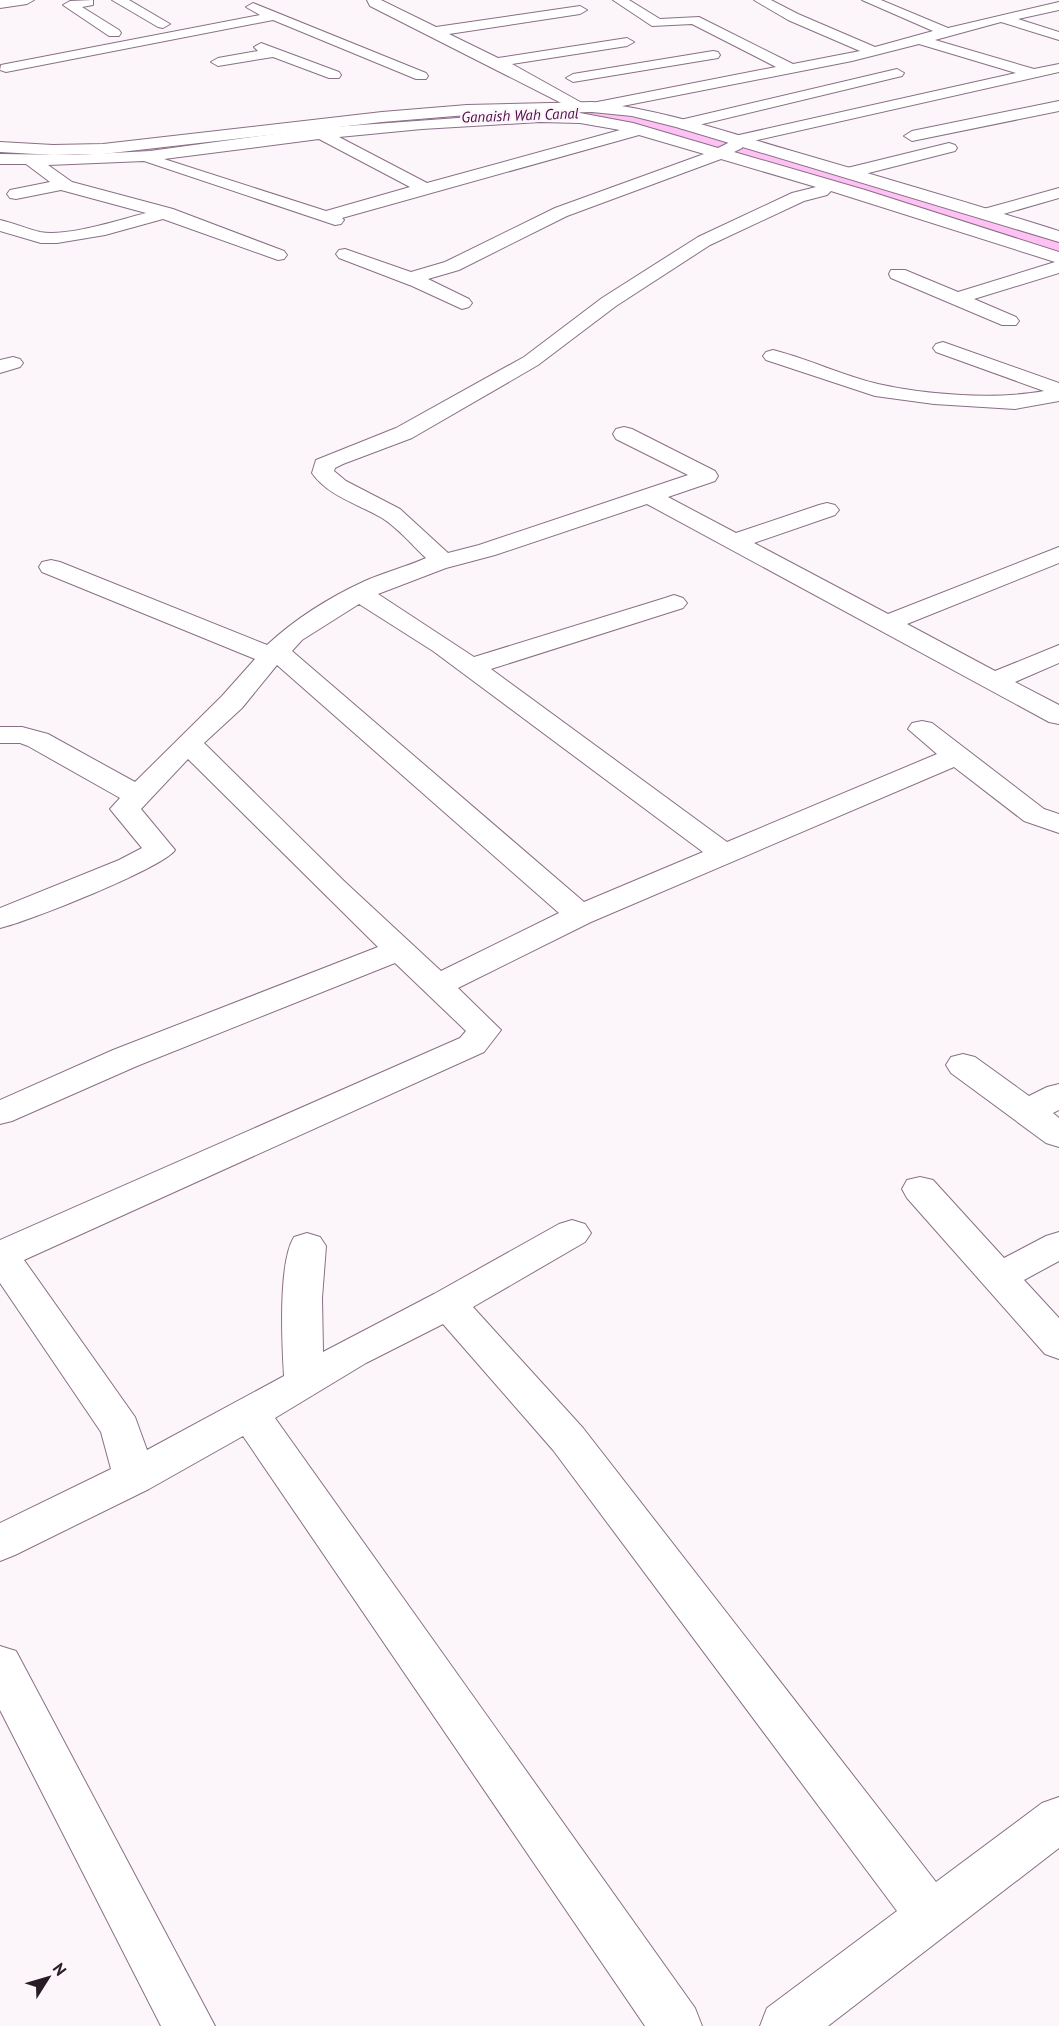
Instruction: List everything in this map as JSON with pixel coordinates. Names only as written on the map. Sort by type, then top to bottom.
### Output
[{"type":"street","points":[[0,4],[27,0]]},
{"type":"street","points":[[119,0],[163,24]]},
{"type":"street","points":[[237,0],[421,76]]},
{"type":"street","points":[[374,0],[375,3],[585,106],[633,111],[682,124],[728,148],[826,186],[1059,258]]},
{"type":"street","points":[[433,32],[584,14],[568,0]]},
{"type":"street","points":[[620,0],[657,23],[720,19]]},
{"type":"street","points":[[761,0],[876,52]]},
{"type":"street","points":[[869,0],[949,33]]},
{"type":"street","points":[[90,1],[70,5],[114,33]]},
{"type":"street","points":[[91,37],[254,8]]},
{"type":"street","points":[[0,147],[27,154],[141,157],[314,130],[467,110],[585,106],[852,57],[949,33],[1004,13],[1056,8]]},
{"type":"street","points":[[765,15],[787,13]]},
{"type":"street","points":[[1004,13],[1056,44]]},
{"type":"street","points":[[6,68],[273,16]]},
{"type":"street","points":[[697,21],[791,69]]},
{"type":"street","points":[[608,30],[642,51]]},
{"type":"street","points":[[921,40],[992,62],[1033,81]]},
{"type":"street","points":[[498,62],[627,42]]},
{"type":"street","points":[[296,60],[355,48]]},
{"type":"street","points":[[218,62],[268,49],[334,75]]},
{"type":"street","points":[[573,78],[713,55]]},
{"type":"street","points":[[992,62],[1023,55]]},
{"type":"street","points":[[852,57],[956,91]]},
{"type":"street","points":[[409,279],[452,266],[561,212],[728,148],[1015,77],[1033,81],[1059,68]]},
{"type":"street","points":[[628,69],[675,91]]},
{"type":"street","points":[[682,124],[897,73]]},
{"type":"street","points":[[1059,92],[1044,93],[1059,104]]},
{"type":"street","points":[[912,136],[1059,104]]},
{"type":"street","points":[[0,159],[27,154],[314,130],[561,116],[597,120],[849,173],[1059,237]]},
{"type":"street","points":[[314,130],[424,188]]},
{"type":"street","points":[[141,157],[330,218],[424,188],[640,130]]},
{"type":"street","points":[[0,138],[27,154],[64,184],[167,213],[278,255]]},
{"type":"street","points":[[849,173],[964,144]]},
{"type":"street","points":[[16,194],[64,184]]},
{"type":"street","points":[[437,563],[439,557],[392,514],[338,486],[323,473],[324,465],[404,433],[531,361],[609,302],[704,240],[798,197],[821,191],[826,186]]},
{"type":"street","points":[[986,214],[1059,193]]},
{"type":"street","points":[[0,225],[49,238],[77,235],[167,213]]},
{"type":"street","points":[[345,254],[462,303]]},
{"type":"street","points":[[956,299],[1059,267]]},
{"type":"street","points":[[898,274],[1010,321]]},
{"type":"street","points":[[943,348],[1059,390]]},
{"type":"street","points":[[773,356],[875,390],[934,398],[1015,403],[1059,395]]},
{"type":"street","points":[[0,919],[130,866],[160,850],[125,808],[188,743],[232,702],[273,654],[293,635],[341,603],[360,593],[437,563],[487,550],[707,476],[624,434]]},
{"type":"street","points":[[649,496],[1059,716]]},
{"type":"street","points":[[735,542],[827,510]]},
{"type":"street","points":[[886,623],[1059,554]]},
{"type":"street","points":[[51,567],[273,654],[316,683],[412,771],[580,915]]},
{"type":"street","points":[[360,593],[471,667],[724,854]]},
{"type":"street","points":[[471,667],[674,603]]},
{"type":"street","points":[[994,681],[1059,653]]},
{"type":"street","points":[[922,729],[1034,814],[1059,824]]},
{"type":"street","points":[[0,735],[22,735],[38,740],[138,796]]},
{"type":"street","points":[[134,1477],[120,1428],[0,1254],[472,1045],[484,1030],[188,743]]},
{"type":"street","points":[[438,985],[580,915],[957,756]]},
{"type":"street","points":[[0,1113],[125,1058],[400,950]]},
{"type":"street","points":[[963,1065],[1059,1135]]},
{"type":"street","points":[[1028,1112],[1059,1095]]},
{"type":"street","points":[[920,1190],[1059,1344]]},
{"type":"street","points":[[0,1543],[134,1477],[305,1383],[352,1353],[448,1304],[572,1233]]},
{"type":"street","points":[[999,1278],[1059,1245]]},
{"type":"street","points":[[305,1383],[300,1344],[300,1306],[307,1246]]},
{"type":"street","points":[[448,1304],[568,1439],[931,1916]]},
{"type":"street","points":[[249,1412],[676,2026]]},
{"type":"street","points":[[0,1665],[189,2026]]},
{"type":"street","points":[[787,2026],[1059,1819]]},
{"type":"waterway","name":"Ganaish Wah Canal","points":[[0,154],[148,151],[332,127],[509,113],[581,112],[659,128],[1059,249]]}]
